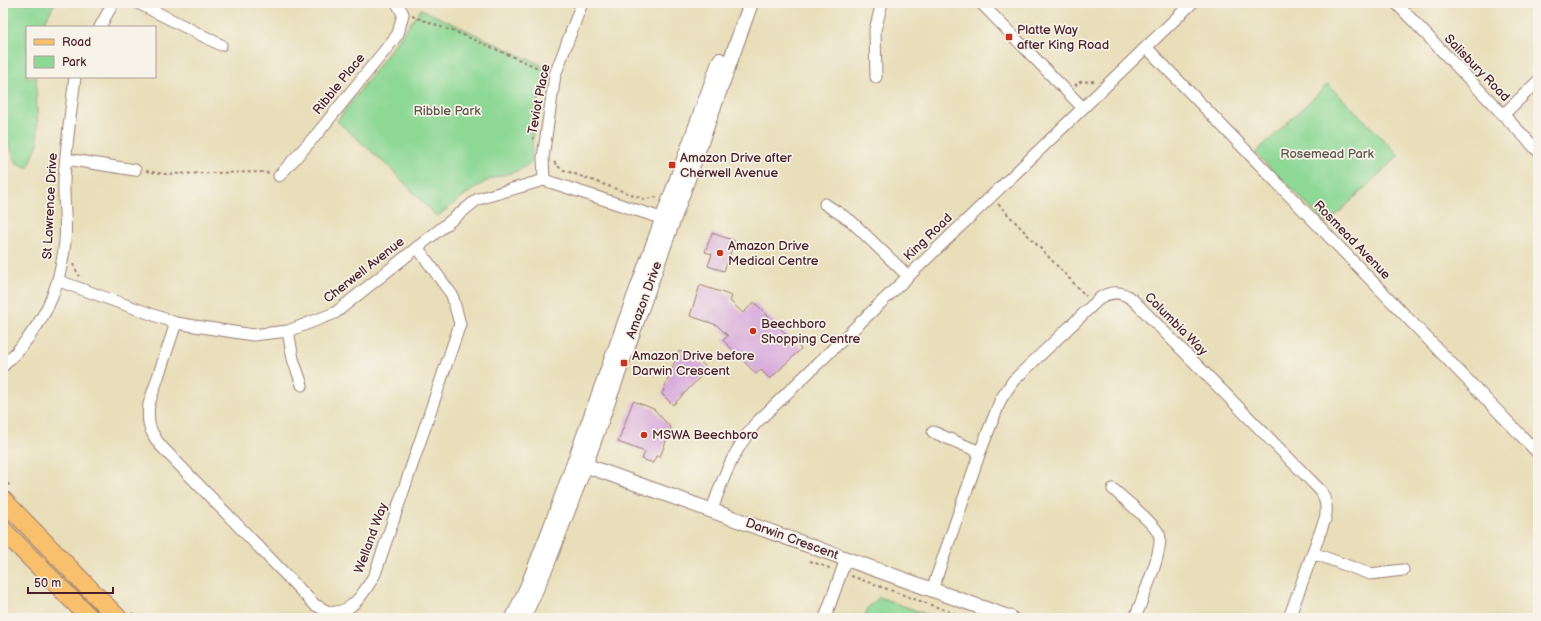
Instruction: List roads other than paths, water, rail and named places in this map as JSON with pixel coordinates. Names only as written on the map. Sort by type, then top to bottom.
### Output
[{"type":"main road","points":[[3,500],[118,618]]},
{"type":"main road","points":[[3,530],[90,618]]},
{"type":"street","points":[[101,26],[113,3]]},
{"type":"street","points":[[138,3],[221,45]]},
{"type":"street","name":"Ribble Place","points":[[279,176],[317,134],[398,34],[403,14],[398,3]]},
{"type":"street","name":"Teviot Place","points":[[544,180],[543,157],[555,75],[582,3]]},
{"type":"street","name":"Amazon Drive","points":[[668,220],[668,201],[741,3]]},
{"type":"street","name":"Amazon Drive","points":[[523,618],[547,565],[580,463],[668,220],[751,3]]},
{"type":"street","points":[[876,77],[875,30],[882,3]]},
{"type":"street","points":[[981,3],[1083,108]]},
{"type":"street","name":"King Road","points":[[712,510],[728,465],[736,451],[756,424],[990,196],[1192,3]]},
{"type":"street","name":"Salisbury Road","points":[[1401,5],[1538,151]]},
{"type":"street","name":"Rosmead Avenue","points":[[1146,47],[1538,453]]},
{"type":"street","name":"St Lawrence Drive","points":[[3,366],[31,334],[48,308],[59,281],[65,240],[64,181],[75,78]]},
{"type":"street","points":[[1503,115],[1538,81]]},
{"type":"street","points":[[66,159],[135,170]]},
{"type":"street","points":[[544,180],[668,220]]},
{"type":"street","name":"Cherwell Avenue","points":[[59,281],[176,323],[253,335],[288,331],[335,313],[478,199],[544,180]]},
{"type":"street","points":[[825,204],[851,221],[908,276]]},
{"type":"street","name":"Welland Way","points":[[176,323],[149,404],[148,417],[150,431],[160,445],[316,605],[329,612],[341,612],[354,604],[366,590],[375,574],[460,324],[452,294],[417,247]]},
{"type":"street","name":"Columbia Way","points":[[932,590],[980,452],[1001,399],[1013,381],[1094,304],[1105,295],[1120,293],[1133,300],[1321,491],[1326,504],[1327,512],[1289,618]]},
{"type":"street","points":[[288,331],[293,360],[302,385]]},
{"type":"street","points":[[933,432],[980,452]]},
{"type":"street","name":"Amazon Drive","points":[[513,618],[580,463]]},
{"type":"street","name":"Darwin Crescent","points":[[580,463],[1011,618]]},
{"type":"street","points":[[1113,489],[1154,527],[1160,538],[1161,546],[1135,618]]},
{"type":"street","points":[[1313,553],[1370,574],[1403,570]]},
{"type":"street","points":[[825,618],[846,559]]},
{"type":"place","name":"Platte Way after King Road","points":[[1009,37]]},
{"type":"place","name":"Amazon Drive after Cherwell Avenue","points":[[672,165]]},
{"type":"place","name":"Amazon Drive Medical Centre","points":[[720,253]]},
{"type":"place","name":"Beechboro Shopping Centre","points":[[753,331]]},
{"type":"place","name":"Amazon Drive before Darwin Crescent","points":[[624,363]]},
{"type":"place","name":"MSWA Beechboro","points":[[644,435]]},
{"type":"park label","name":"Ribble Park","points":[[447,111]]},
{"type":"park label","name":"Rosemead Park","points":[[1327,154]]}]
